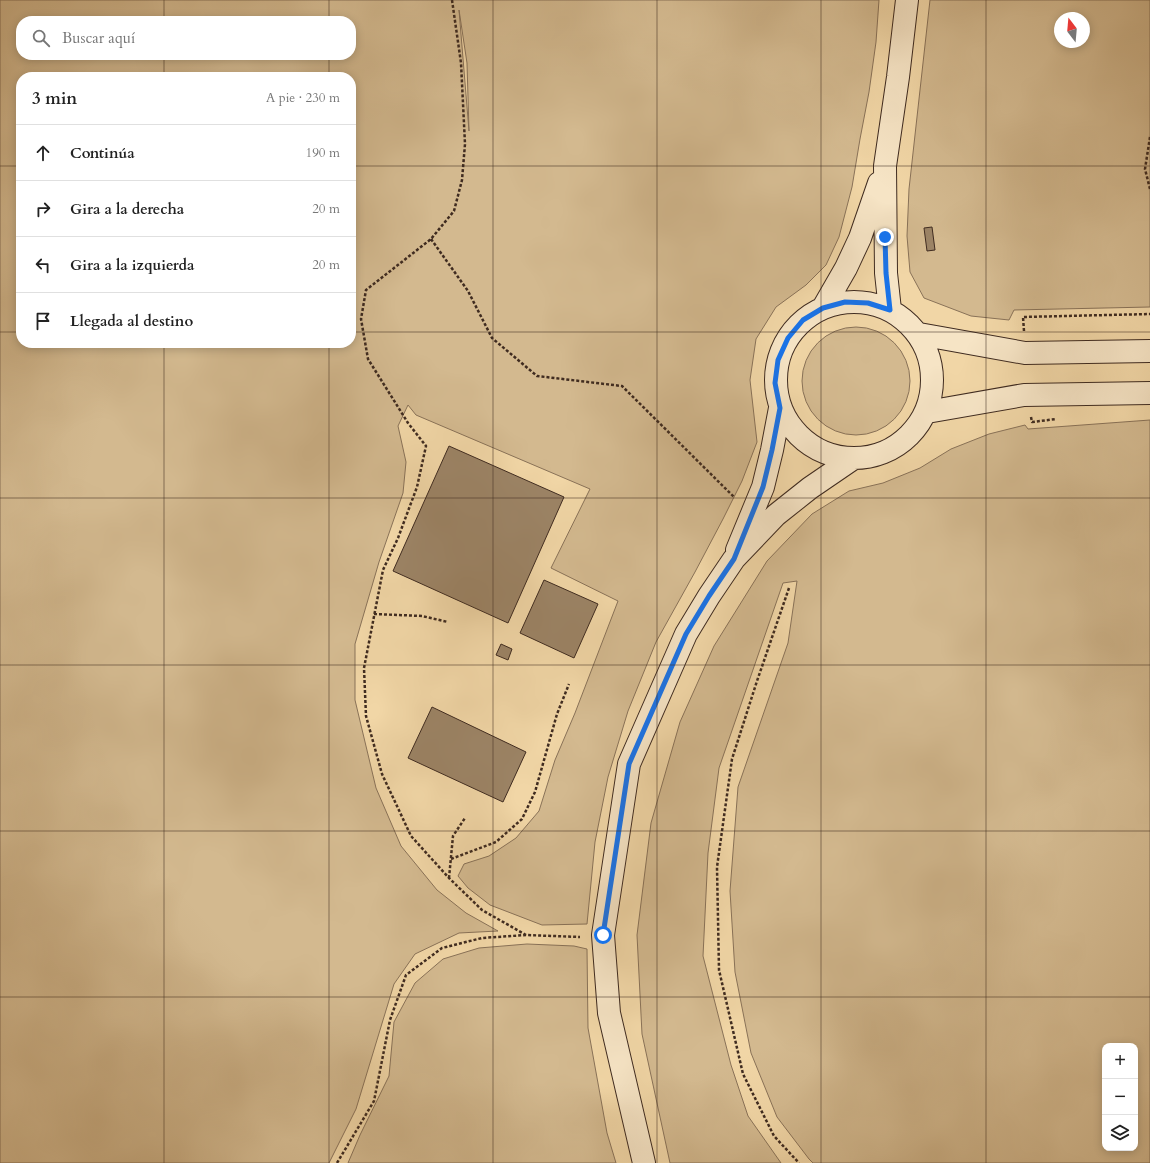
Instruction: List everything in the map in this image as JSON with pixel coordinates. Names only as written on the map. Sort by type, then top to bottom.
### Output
[{"type":"main road","points":[[890,310],[886,273],[885,166],[907,0]]},
{"type":"main road","points":[[823,308],[846,268],[860,238],[885,166]]},
{"type":"main road","points":[[845,302],[861,302],[890,310],[906,321],[919,334],[931,359],[933,386],[927,412],[914,432],[896,447],[874,457],[851,460],[821,452],[796,434],[780,408],[775,383],[778,360],[788,338],[803,320],[823,308],[845,302]]},
{"type":"main road","points":[[919,334],[1025,353],[1150,351]]},
{"type":"main road","points":[[927,412],[1024,395],[1150,393]]},
{"type":"main road","points":[[734,559],[763,487],[780,408]]},
{"type":"main road","points":[[644,1163],[608,1013],[603,935],[629,764],[686,634],[734,559],[776,515],[810,488],[851,460]]},
{"type":"path","points":[[452,0],[461,62],[465,144],[462,180],[454,211],[430,238],[366,290],[362,319],[368,359],[408,423],[426,446],[417,487],[398,538],[383,570],[364,668],[366,716],[382,774],[411,836],[449,878],[482,910],[526,935]]},
{"type":"path","points":[[1150,137],[1145,169],[1150,189]]},
{"type":"path","points":[[430,238],[468,291],[492,338],[537,376],[622,386],[751,514]]},
{"type":"path","points":[[789,588],[732,759],[717,867],[719,970],[743,1074],[774,1136],[799,1163]]},
{"type":"path","points":[[374,614],[422,616],[448,622]]},
{"type":"path","points":[[451,859],[496,842],[522,819],[535,792],[557,714],[569,684]]},
{"type":"path","points":[[449,878],[453,836],[465,818]]},
{"type":"path","points":[[337,1163],[374,1101],[390,1020],[406,975],[442,948],[482,938],[526,935],[575,937],[603,935]]},
{"type":"shaded area","points":[[0,0],[879,0],[876,42],[869,92],[852,187],[839,237],[826,265],[806,285],[776,307],[756,339],[750,380],[757,442],[742,481],[723,519],[656,642],[628,711],[608,777],[595,842],[587,924],[542,925],[490,905],[468,888],[458,876],[464,864],[489,856],[516,838],[539,811],[555,760],[575,713],[618,601],[551,568],[590,489],[416,415],[408,405],[398,426],[406,462],[403,493],[379,562],[355,644],[355,700],[376,788],[401,846],[437,890],[466,913],[498,931],[459,933],[415,954],[394,984],[356,1109],[329,1163],[0,1163]],"holes":[[[459,10],[467,63],[469,131]]]},
{"type":"shaded area","points":[[930,0],[1150,0],[1150,307],[1014,310],[1009,320],[971,316],[924,298],[910,272],[907,236],[909,189]]},
{"type":"shaded area","points":[[856,327],[877,331],[894,343],[906,360],[910,381],[906,402],[894,419],[877,431],[856,435],[835,431],[818,419],[806,402],[802,381],[806,360],[818,343],[835,331]]},
{"type":"shaded area","points":[[1150,420],[1150,1163],[813,1163],[777,1117],[751,1053],[735,972],[730,891],[738,787],[788,643],[797,581],[783,583],[719,768],[708,853],[703,956],[731,1065],[748,1116],[781,1163],[670,1163],[642,1034],[637,935],[651,823],[680,722],[714,646],[767,561],[812,514],[849,491],[883,483],[920,468],[951,449],[989,434],[1025,425],[1028,429]]},
{"type":"shaded area","points":[[527,944],[574,946],[587,949],[588,1028],[607,1133],[616,1163],[348,1163],[389,1076],[394,1022],[415,983],[443,959],[479,948]]},
{"type":"building","points":[[932,227],[935,250],[927,251],[924,228]]},
{"type":"building","points":[[449,446],[564,497],[508,623],[393,571]]},
{"type":"building","points":[[544,580],[598,604],[574,658],[520,633]]},
{"type":"building","points":[[501,644],[512,649],[508,660],[496,655]]},
{"type":"building","points":[[432,707],[526,752],[503,802],[408,758]]},
{"type":"route","points":[[603,935],[629,764],[686,634],[734,559],[763,487],[780,408],[775,383],[778,360],[788,338],[803,320],[823,308],[845,302],[868,303],[890,310],[886,273],[885,237]]}]
